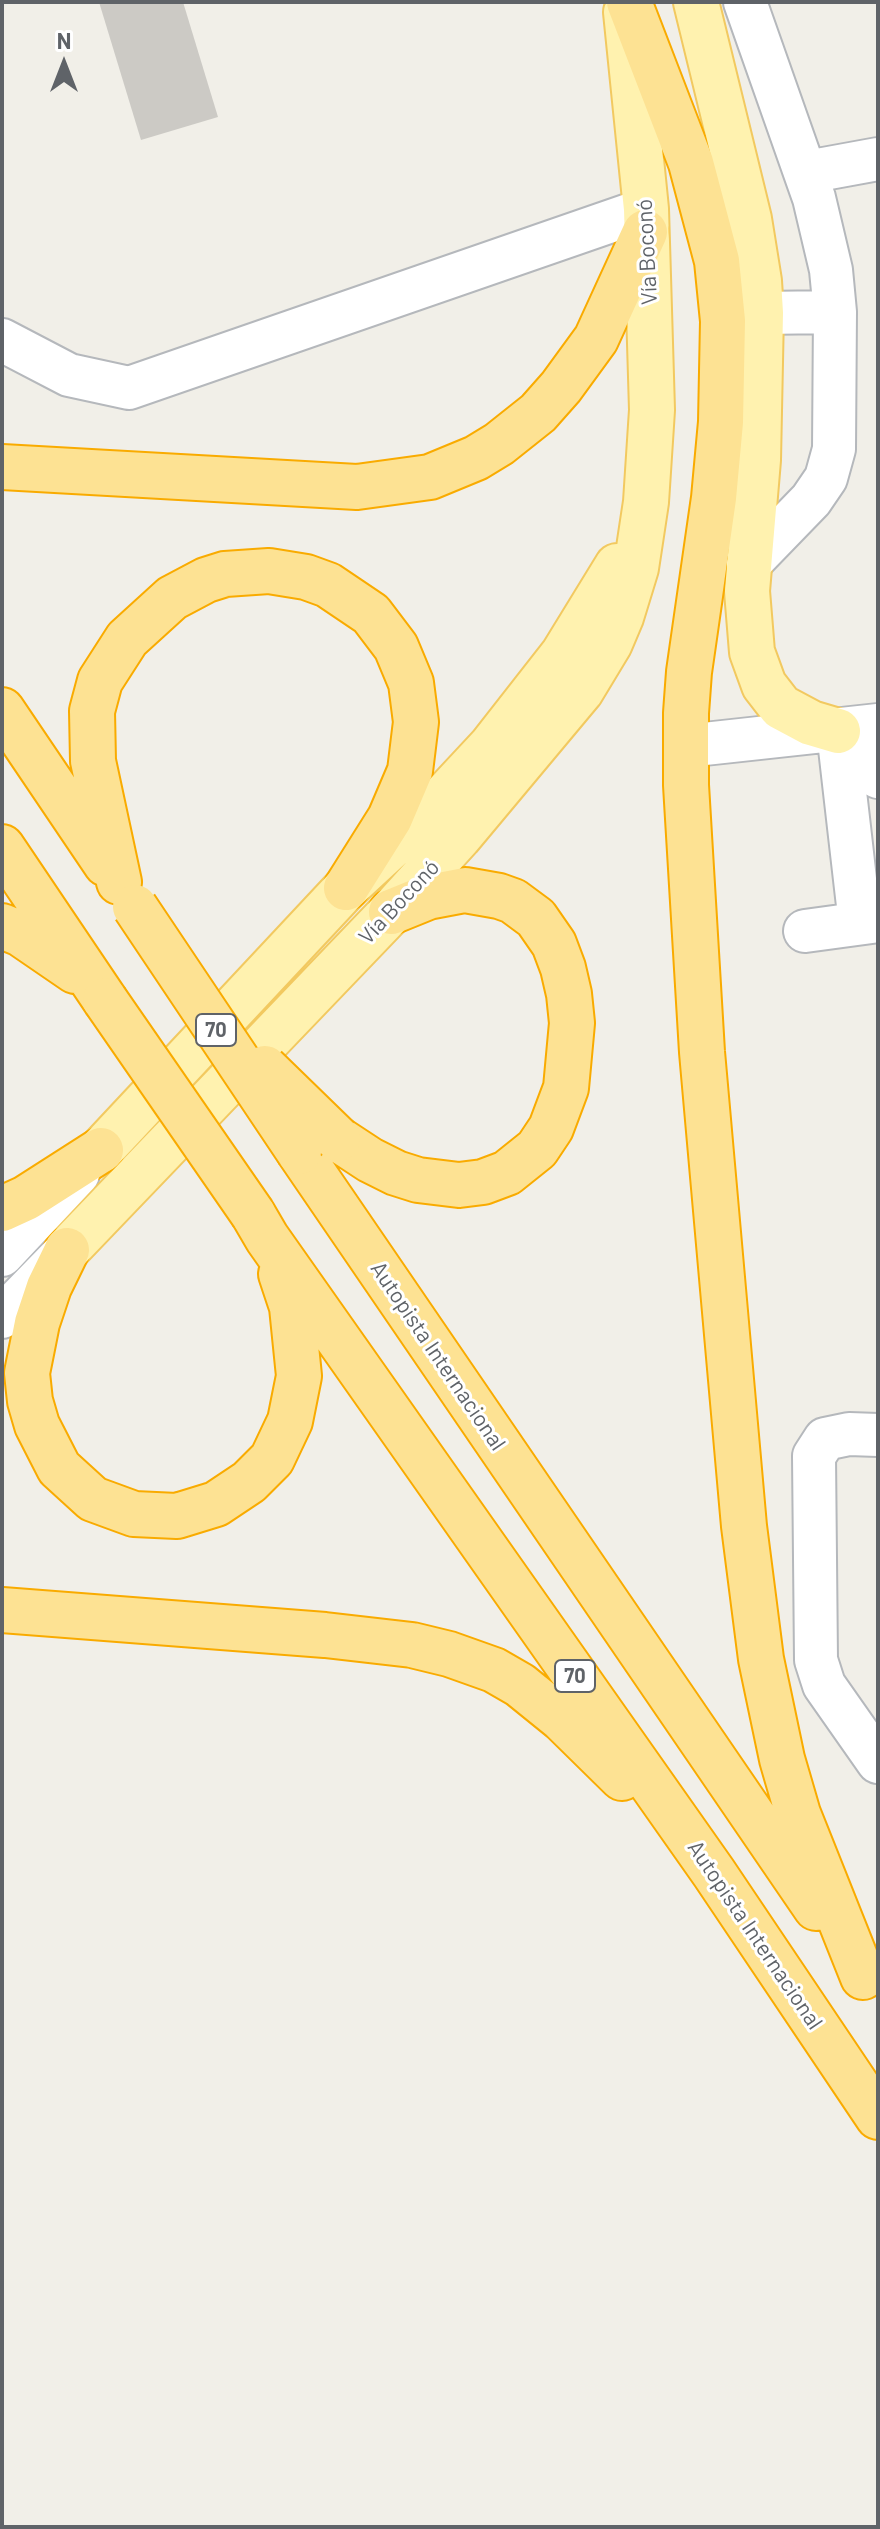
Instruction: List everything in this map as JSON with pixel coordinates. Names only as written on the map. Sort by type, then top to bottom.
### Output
[{"type":"highway","points":[[627,2],[696,178],[717,261],[723,321],[721,422],[714,498],[689,672],[686,746],[690,888],[703,1067],[744,1526],[761,1659],[773,1723],[798,1814],[870,1988]]},
{"type":"highway","points":[[2,467],[357,487],[430,477],[476,458],[499,444],[538,413],[561,387],[596,339],[646,220]]},
{"type":"highway","points":[[127,894],[93,761],[92,711],[100,681],[127,639],[172,598],[206,580],[245,571],[306,577],[328,585],[371,614],[396,647],[411,683],[416,722],[410,771],[390,818],[346,888]]},
{"type":"highway","name":"Autopista Internacional","points":[[2,710],[199,1005],[318,1146],[870,1988]]},
{"type":"highway","name":"Autopista Internacional","points":[[2,847],[260,1226],[714,1873],[878,2117]]},
{"type":"highway","points":[[318,1146],[370,1160],[418,1180],[459,1185],[483,1182],[507,1173],[537,1149],[551,1128],[566,1088],[572,1023],[569,994],[554,944],[536,918],[513,901],[465,890],[428,897],[391,912]]},
{"type":"highway","points":[[2,926],[21,934],[98,991]]},
{"type":"highway","points":[[2,1209],[26,1198],[101,1150]]},
{"type":"highway","points":[[67,1250],[49,1287],[27,1373],[37,1425],[59,1468],[93,1499],[134,1514],[177,1516],[216,1504],[249,1482],[272,1459],[290,1421],[299,1376],[292,1307],[260,1226]]},
{"type":"highway","points":[[2,1610],[337,1636],[412,1645],[478,1664],[520,1685],[549,1707],[714,1873]]},
{"type":"main road","name":"Vía Boconó","points":[[67,1250],[391,912],[535,748],[581,691],[621,617],[639,556],[652,410],[646,220],[627,2]]},
{"type":"main road","points":[[696,2],[749,219],[761,313],[758,460],[748,565],[747,611],[752,652],[764,685],[788,711],[811,723],[862,727]]},
{"type":"main road","name":"Vía Boconó","points":[[101,1150],[346,888],[436,805],[522,709],[586,620],[618,564],[646,502]]},
{"type":"street","points":[[745,2],[807,172],[831,270],[835,312],[834,449],[826,478],[811,500],[748,565]]},
{"type":"street","points":[[807,172],[878,159]]},
{"type":"street","points":[[2,340],[69,375],[129,388],[646,220]]},
{"type":"street","points":[[761,313],[835,312]]},
{"type":"street","points":[[686,746],[862,727]]},
{"type":"street","points":[[862,727],[878,777]]},
{"type":"street","points":[[805,931],[869,922],[862,727]]},
{"type":"street","points":[[2,1255],[101,1150]]},
{"type":"street","points":[[2,1317],[67,1250]]},
{"type":"street","points":[[878,1435],[849,1434],[825,1439],[814,1456],[816,1660],[824,1685],[878,1762]]},
{"type":"building","points":[[99,2],[183,2],[218,117],[141,140]]}]
